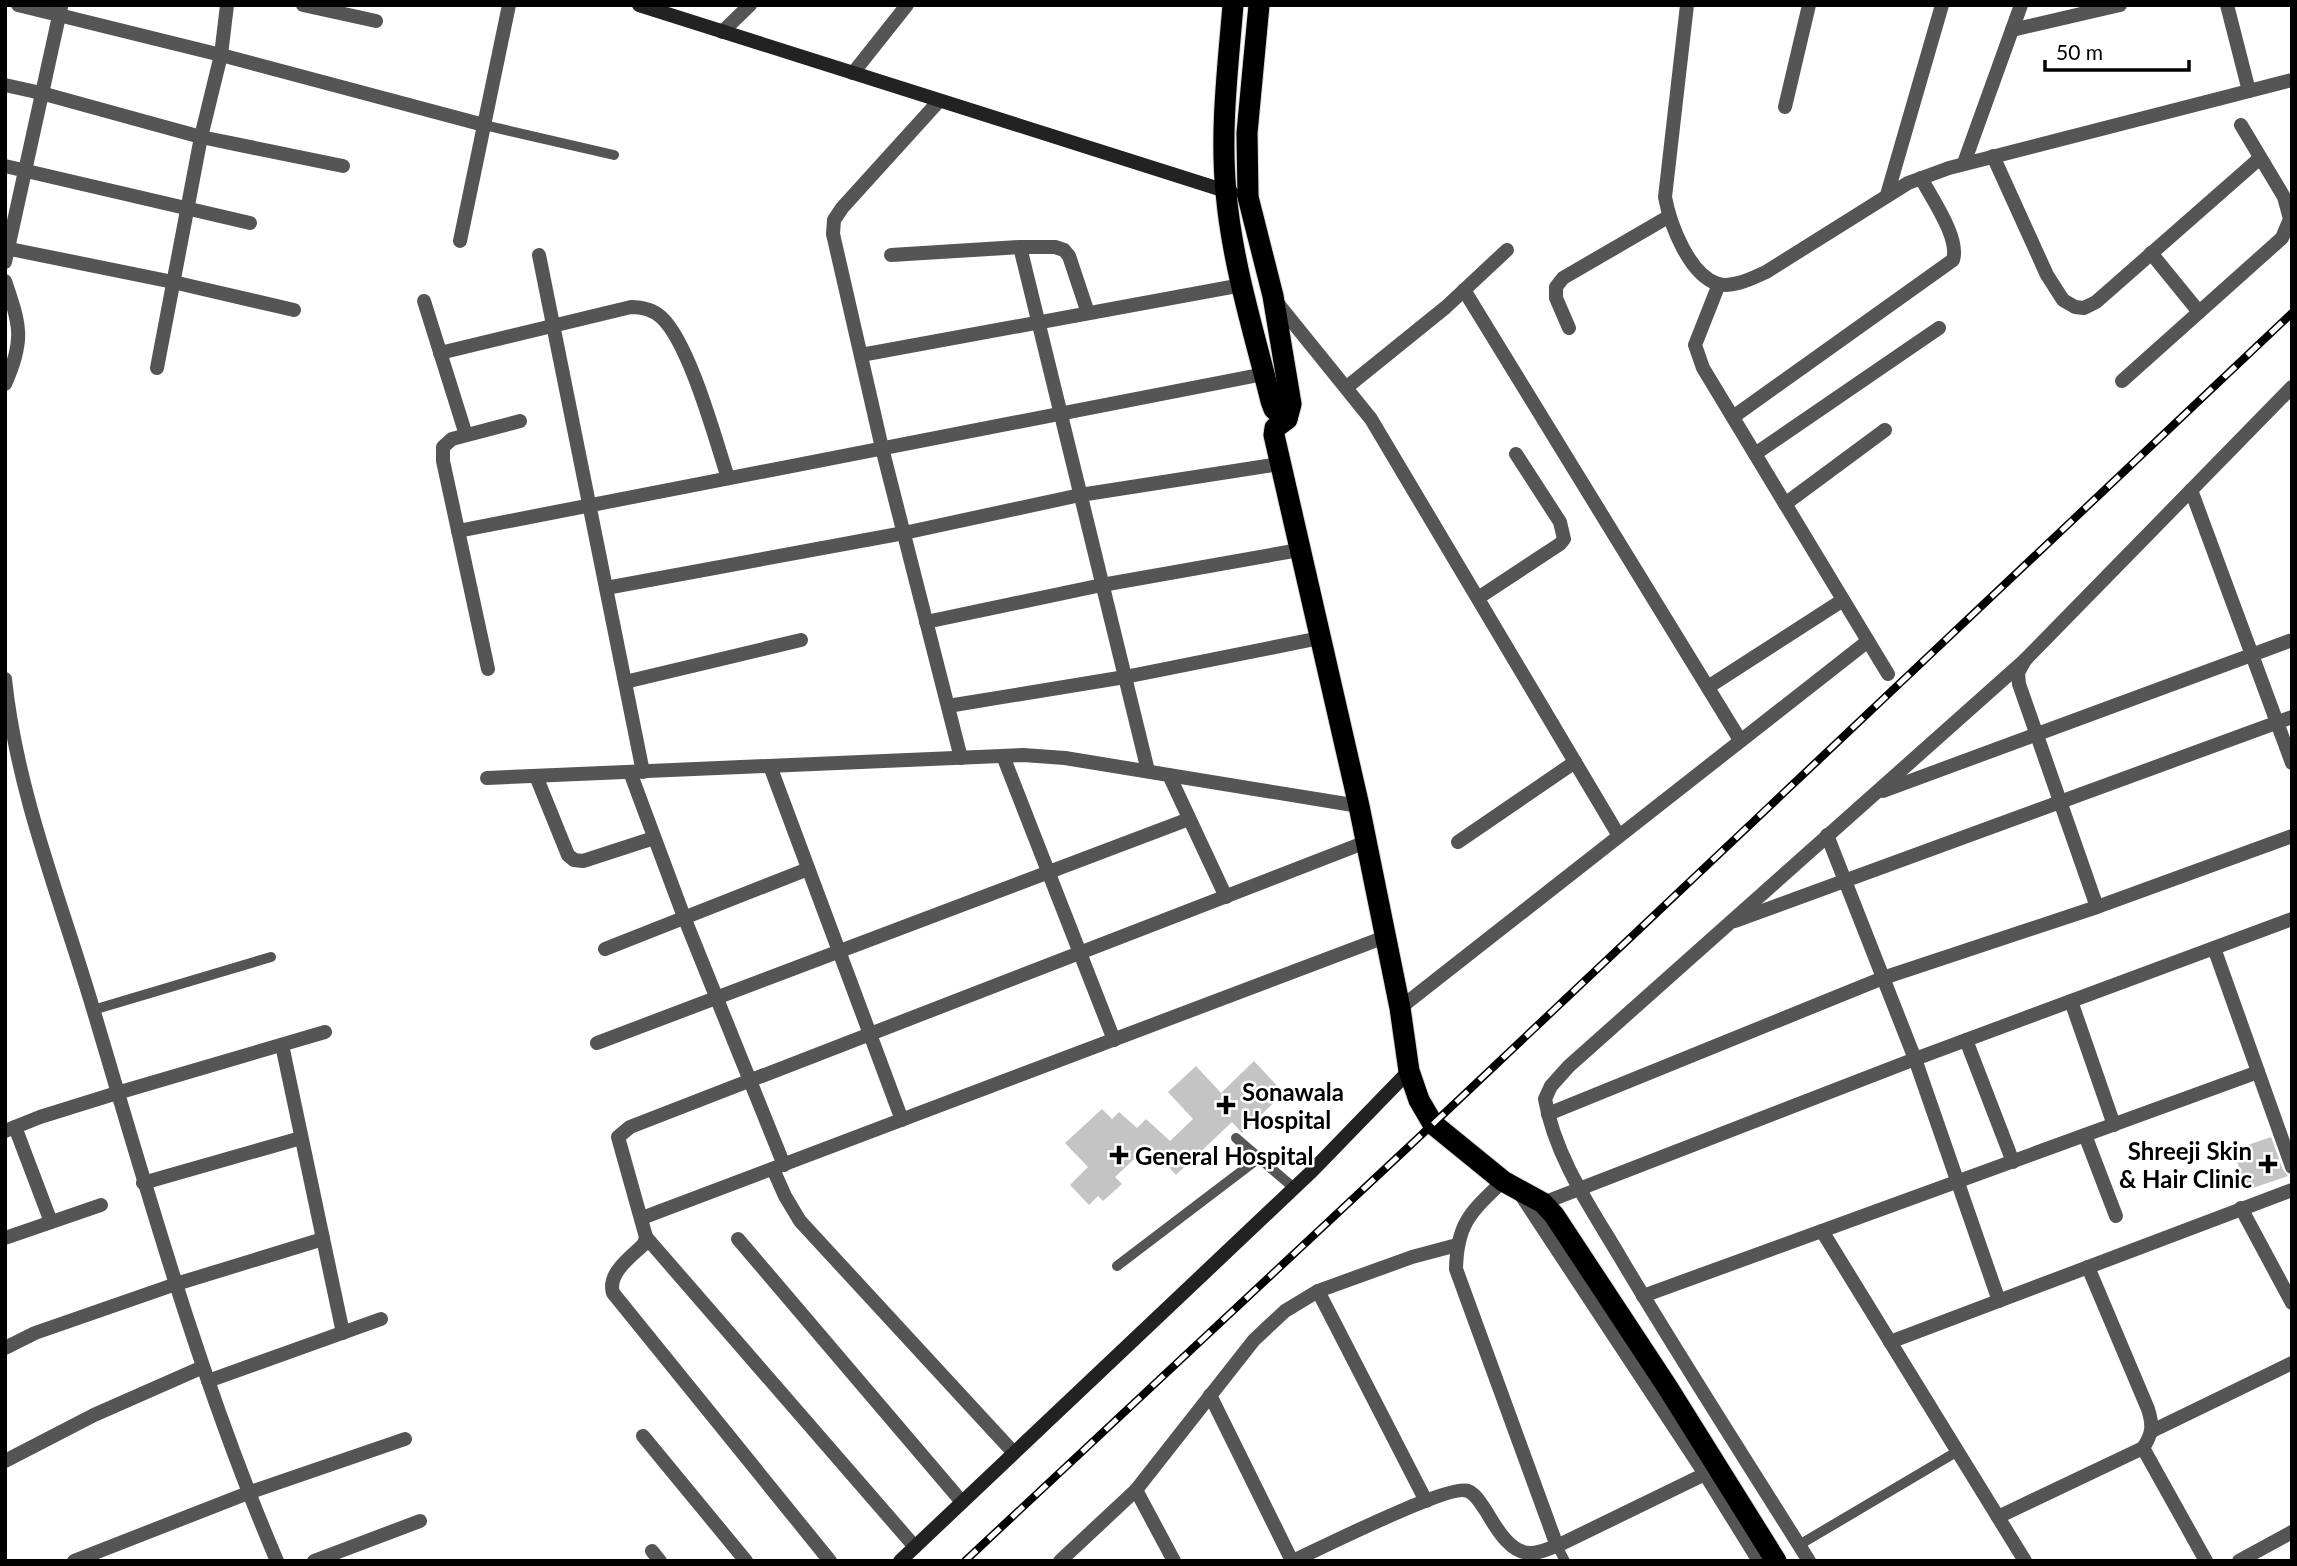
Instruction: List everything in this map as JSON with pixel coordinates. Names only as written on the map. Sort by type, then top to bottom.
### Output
[{"type":"highway","points":[[1233,5],[1224,122],[1226,191],[1232,239],[1274,409],[1287,419]]},
{"type":"highway","points":[[1259,5],[1247,133],[1248,197],[1273,296],[1291,404],[1287,419],[1275,428],[1274,435],[1359,806],[1400,1008],[1409,1071],[1419,1100],[1433,1124],[1511,1186],[1543,1203],[1554,1215],[1776,1561]]},
{"type":"main road","points":[[639,5],[1248,197]]},
{"type":"main road","points":[[900,1561],[1294,1188],[1409,1071]]},
{"type":"street","points":[[18,5],[61,10],[484,125]]},
{"type":"street","points":[[156,368],[201,137],[220,55],[227,5]]},
{"type":"street","points":[[303,5],[376,21]]},
{"type":"street","points":[[460,241],[509,5]]},
{"type":"street","points":[[722,32],[750,5]]},
{"type":"street","points":[[853,74],[907,5]]},
{"type":"street","points":[[1687,5],[1665,197],[1668,217],[1680,244],[1692,262],[1707,277],[1719,284],[1741,283],[1766,272],[1887,195],[1921,178],[1964,163],[2292,80]]},
{"type":"street","points":[[1785,107],[1809,5]]},
{"type":"street","points":[[1887,195],[1942,5]]},
{"type":"street","points":[[1964,163],[2021,5]]},
{"type":"street","points":[[2012,30],[2120,5]]},
{"type":"street","points":[[2227,5],[2249,91]]},
{"type":"street","points":[[61,10],[6,253],[173,282],[293,310]]},
{"type":"street","points":[[5,85],[201,137],[343,166]]},
{"type":"street","points":[[939,101],[834,219],[833,234],[882,448],[961,758]]},
{"type":"street","points":[[2122,381],[2282,238],[2290,219],[2284,197],[2241,125]]},
{"type":"street","points":[[1993,156],[2048,275],[2063,300],[2075,307],[2084,308],[2096,302],[2260,158]]},
{"type":"street","points":[[5,166],[250,223]]},
{"type":"street","points":[[1733,417],[1953,260],[1956,250],[1953,238],[1921,178]]},
{"type":"street","points":[[1569,328],[1556,298],[1556,287],[1563,278],[1668,217]]},
{"type":"street","points":[[1020,247],[1148,771]]},
{"type":"street","points":[[891,255],[1055,247],[1069,256],[1088,313]]},
{"type":"street","points":[[1347,387],[1464,290],[1507,250]]},
{"type":"street","points":[[2151,253],[2199,312]]},
{"type":"street","points":[[539,255],[625,682],[636,772],[654,838],[750,1081],[785,1196],[800,1221],[1014,1453]]},
{"type":"street","points":[[5,281],[18,318],[19,335],[16,360],[5,384]]},
{"type":"street","points":[[1719,284],[1695,345],[1703,368],[1888,674]]},
{"type":"street","points":[[861,355],[1242,285]]},
{"type":"street","points":[[1464,290],[1740,740]]},
{"type":"street","points":[[1273,296],[1371,419],[1619,836]]},
{"type":"street","points":[[424,301],[466,435]]},
{"type":"street","points":[[440,353],[631,307],[644,307],[659,314],[673,329],[684,351],[729,478]]},
{"type":"street","points":[[1755,454],[1939,328]]},
{"type":"street","points":[[458,531],[1264,374]]},
{"type":"street","points":[[1809,1561],[1643,1296],[1580,1188],[1566,1160],[1545,1099],[1551,1086],[1569,1066],[2025,660],[2292,387]]},
{"type":"street","points":[[488,669],[443,461],[443,447],[452,439],[520,421]]},
{"type":"street","points":[[1785,504],[1885,430]]},
{"type":"street","points":[[1478,598],[1560,544],[1564,538],[1560,522],[1516,454]]},
{"type":"street","points":[[606,588],[904,533],[1080,495],[1279,464]]},
{"type":"street","points":[[2191,490],[2292,763]]},
{"type":"street","points":[[926,622],[1102,585],[1299,550]]},
{"type":"street","points":[[1708,687],[1843,600]]},
{"type":"street","points":[[948,706],[1125,677],[1320,638]]},
{"type":"street","points":[[625,682],[801,640]]},
{"type":"street","points":[[1873,794],[2292,640]]},
{"type":"street","points":[[1400,1008],[1868,641]]},
{"type":"street","points":[[2025,660],[2018,673],[2019,684],[2097,907]]},
{"type":"street","points":[[5,680],[12,759],[35,824],[143,1183],[205,1374],[248,1493],[277,1561]]},
{"type":"street","points":[[1728,924],[2292,716]]},
{"type":"street","points":[[487,778],[1003,756],[1065,758],[1359,806]]},
{"type":"street","points":[[1003,756],[1114,1040]]},
{"type":"street","points":[[1458,842],[1575,762]]},
{"type":"street","points":[[770,766],[902,1120]]},
{"type":"street","points":[[1169,775],[1226,897]]},
{"type":"street","points":[[536,776],[568,855],[574,860],[583,861],[654,838]]},
{"type":"street","points":[[597,1043],[1189,819]]},
{"type":"street","points":[[1828,835],[1915,1059],[1999,1301]]},
{"type":"street","points":[[1548,1114],[1883,978],[2097,907],[2292,836]]},
{"type":"street","points":[[915,1546],[646,1237],[618,1137],[630,1127],[1366,842]]},
{"type":"street","points":[[605,948],[808,869]]},
{"type":"street","points":[[1543,1203],[1915,1059],[2292,919]]},
{"type":"street","points":[[642,1218],[1385,937]]},
{"type":"street","points":[[2214,948],[2292,1167]]},
{"type":"street","points":[[2071,1001],[2114,1125]]},
{"type":"street","points":[[51,1222],[10,1129],[117,1093],[325,1032]]},
{"type":"street","points":[[1966,1040],[2012,1162]]},
{"type":"street","points":[[282,1045],[343,1333]]},
{"type":"street","points":[[1643,1296],[2258,1072]]},
{"type":"street","points":[[2085,1135],[2116,1216]]},
{"type":"street","points":[[143,1183],[301,1138]]},
{"type":"street","points":[[1557,1546],[1456,1269],[1461,1230],[1474,1209],[1511,1186],[1704,1474],[1759,1561]]},
{"type":"street","points":[[1890,1342],[2292,1189]]},
{"type":"street","points":[[5,1238],[100,1205]]},
{"type":"street","points":[[2241,1208],[2292,1303]]},
{"type":"street","points":[[1822,1231],[2025,1561]]},
{"type":"street","points":[[646,1237],[643,1244],[612,1277],[610,1285],[616,1300],[830,1561]]},
{"type":"street","points":[[5,1348],[35,1333],[176,1284],[323,1239]]},
{"type":"street","points":[[738,1239],[962,1502]]},
{"type":"street","points":[[1060,1561],[1136,1490],[1254,1340],[1285,1311],[1318,1291],[1412,1257],[1457,1245]]},
{"type":"street","points":[[1998,1517],[2143,1448],[2152,1431],[2153,1424],[2148,1409],[2088,1267]]},
{"type":"street","points":[[1318,1291],[1426,1501]]},
{"type":"street","points":[[5,1461],[93,1415],[205,1374],[381,1319]]},
{"type":"street","points":[[2152,1431],[2292,1363]]},
{"type":"street","points":[[1210,1395],[1293,1561],[1455,1490],[1467,1490],[1478,1498],[1497,1528],[1517,1549],[1529,1553],[1557,1546],[1704,1474]]},
{"type":"street","points":[[643,1436],[746,1561]]},
{"type":"street","points":[[74,1561],[102,1555],[248,1493],[405,1438]]},
{"type":"street","points":[[2143,1448],[2206,1561]]},
{"type":"street","points":[[1136,1490],[1174,1561]]},
{"type":"street","points":[[313,1561],[420,1521]]},
{"type":"street","points":[[2239,1561],[2292,1531]]},
{"type":"lane","points":[[484,125],[614,155]]},
{"type":"lane","points":[[93,1010],[271,957]]},
{"type":"lane","points":[[1236,1138],[1294,1188]]},
{"type":"lane","points":[[1117,1266],[1259,1158]]},
{"type":"lane","points":[[1799,1545],[1958,1451]]},
{"type":"lane","points":[[1557,1546],[1564,1561]]},
{"type":"building","points":[[1254,1061],[1284,1093],[1242,1133],[1232,1122],[1176,1175],[1149,1145],[1115,1177],[1122,1184],[1103,1201],[1098,1196],[1089,1205],[1070,1185],[1088,1167],[1065,1143],[1102,1109],[1112,1119],[1119,1112],[1137,1128],[1146,1119],[1170,1141],[1193,1119],[1168,1092],[1196,1066],[1221,1093]]},
{"type":"building","points":[[2271,1137],[2283,1170],[2288,1176],[2247,1190],[2233,1150]]},
{"type":"railway","points":[[965,1561],[1433,1124],[2292,313]]},
{"type":"place","name":"Sonawala Hospital","points":[[1226,1105]]},
{"type":"place","name":"General Hospital","points":[[1119,1155]]},
{"type":"place","name":"Shreeji Skin & Hair Clinic","points":[[2268,1164]]}]
